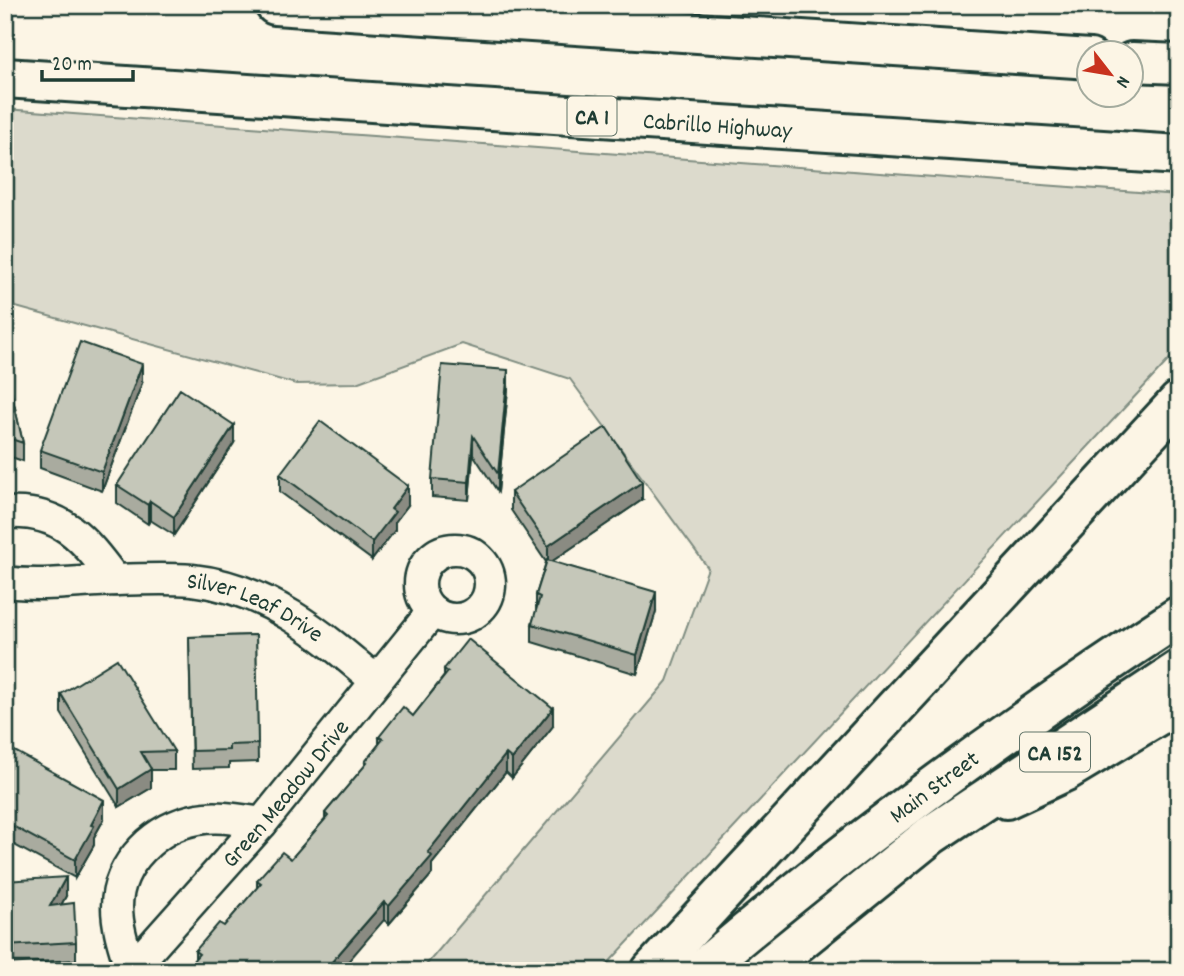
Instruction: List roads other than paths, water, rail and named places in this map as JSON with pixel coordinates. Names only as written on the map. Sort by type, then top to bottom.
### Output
[{"type":"main road","points":[[275,5],[1076,58]]},
{"type":"main road","points":[[1146,63],[1179,64]]},
{"type":"main road","name":"Cabrillo Highway","points":[[5,78],[1179,155]]},
{"type":"main road","points":[[652,971],[1179,401]]},
{"type":"main road","name":"Main Street","points":[[700,971],[855,844],[1073,685],[1179,616]]},
{"type":"main road","name":"Main Street","points":[[762,971],[931,835],[1179,670]]},
{"type":"main road","points":[[931,835],[1066,771],[1179,703]]},
{"type":"street","points":[[5,513],[37,514],[64,524],[91,547],[115,580]]},
{"type":"street","name":"Silver Leaf Drive","points":[[5,582],[43,586],[115,580],[190,580],[247,593],[308,625],[376,681]]},
{"type":"street","name":"Green Meadow Drive","points":[[130,970],[262,822],[433,611]]},
{"type":"street","points":[[130,970],[119,927],[117,905],[125,876],[141,849],[158,835],[197,819],[217,817],[262,822]]}]
